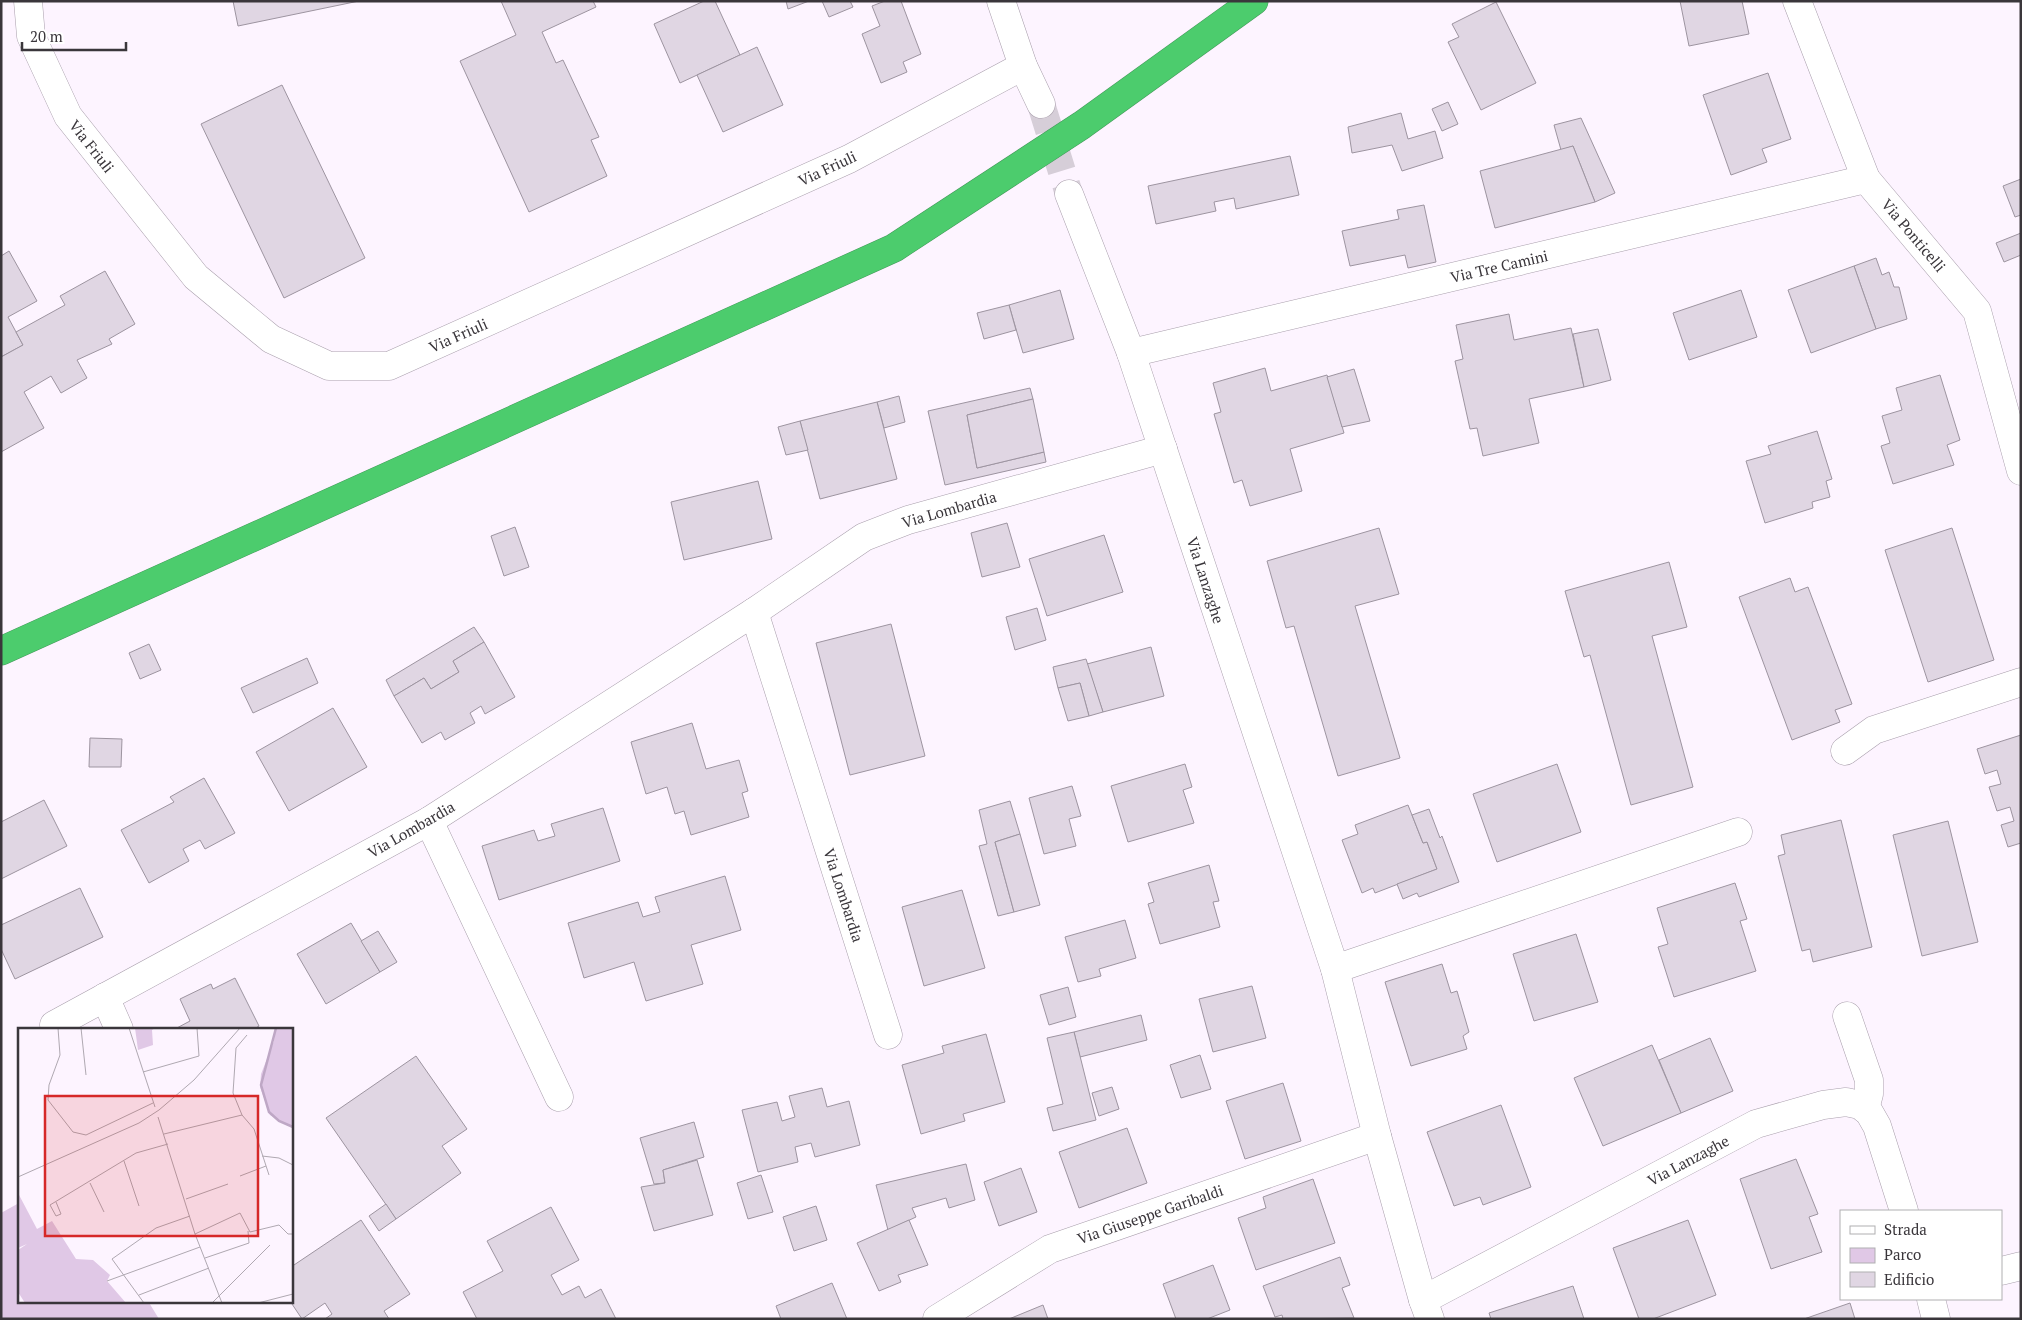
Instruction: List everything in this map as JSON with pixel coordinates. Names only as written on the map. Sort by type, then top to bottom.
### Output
[{"type":"highway","points":[[1,651],[894,248],[1082,125],[1254,1]]},
{"type":"street","name":"Via Friuli","points":[[28,1],[31,36],[68,116],[196,278],[271,339],[329,366],[389,366],[849,159],[1023,66]]},
{"type":"street","points":[[1001,1],[1023,66],[1041,104]]},
{"type":"street","name":"Via Ponticelli","points":[[1797,1],[1866,179],[1977,311],[2021,471]]},
{"type":"street","name":"Via Tre Camini","points":[[1131,353],[1866,179]]},
{"type":"street","name":"Via Lanzaghe","points":[[1069,194],[1131,353],[1335,969],[1377,1136],[1426,1309],[1756,1124],[1823,1105],[1846,1102],[1860,1105],[1865,1109]]},
{"type":"street","name":"Via Lombardia","points":[[55,1027],[105,997],[429,822],[754,612],[864,537],[908,520],[1163,449]]},
{"type":"street","name":"Via Lombardia","points":[[754,612],[888,1035]]},
{"type":"street","points":[[1845,751],[1874,730],[2021,682]]},
{"type":"street","points":[[429,822],[559,1097]]},
{"type":"street","points":[[1335,969],[1738,832]]},
{"type":"street","points":[[105,997],[119,1028]]},
{"type":"street","points":[[1847,1016],[1869,1080],[1869,1094],[1865,1109],[1878,1126],[1904,1210]]},
{"type":"street","name":"Via Giuseppe Garibaldi","points":[[937,1319],[1050,1249],[1377,1136]]},
{"type":"street","points":[[2002,1271],[2021,1266]]},
{"type":"street","points":[[1931,1300],[1936,1319]]},
{"type":"green space","points":[[18,1204],[18,1302],[149,1302],[159,1319],[1,1319],[1,1213]]},
{"type":"building","points":[[233,1],[359,1],[238,26]]},
{"type":"building","points":[[501,1],[593,1],[596,7],[542,32],[556,63],[563,60],[599,137],[591,140],[607,176],[529,212],[460,61],[516,35]]},
{"type":"building","points":[[704,1],[715,1],[740,55],[680,83],[654,24]]},
{"type":"building","points":[[786,1],[809,1],[788,9]]},
{"type":"building","points":[[822,1],[850,1],[853,7],[829,17]]},
{"type":"building","points":[[885,1],[901,1],[921,54],[903,62],[907,72],[881,83],[862,34],[880,26],[872,6]]},
{"type":"building","points":[[1680,1],[1742,1],[1749,34],[1689,46]]},
{"type":"building","points":[[1496,2],[1536,83],[1481,110],[1448,42],[1459,37],[1452,24]]},
{"type":"building","points":[[757,47],[783,105],[723,132],[697,75]]},
{"type":"building","points":[[1768,73],[1791,139],[1762,149],[1767,162],[1731,175],[1703,95]]},
{"type":"building","points":[[282,85],[365,258],[284,298],[201,124]]},
{"type":"building","points":[[1448,102],[1458,124],[1442,131],[1432,109]]},
{"type":"building","points":[[1401,113],[1408,139],[1435,131],[1443,158],[1402,171],[1392,145],[1352,153],[1348,127]]},
{"type":"building","points":[[1581,118],[1615,193],[1595,202],[1573,146],[1561,150],[1554,125]]},
{"type":"building","points":[[1573,146],[1595,202],[1495,228],[1480,171]]},
{"type":"building","points":[[1290,156],[1299,195],[1236,209],[1234,198],[1214,202],[1216,211],[1156,224],[1148,186]]},
{"type":"building","points":[[2021,179],[2021,215],[2015,217],[2003,186]]},
{"type":"building","points":[[1424,205],[1436,262],[1408,268],[1405,255],[1350,266],[1342,231],[1399,219],[1397,210]]},
{"type":"building","points":[[2021,233],[2021,255],[2004,262],[1996,243]]},
{"type":"building","points":[[9,251],[37,301],[8,317],[23,345],[1,357],[1,256]]},
{"type":"building","points":[[1876,258],[1882,275],[1889,272],[1894,287],[1899,287],[1907,319],[1876,329],[1854,266]]},
{"type":"building","points":[[1854,266],[1876,329],[1811,353],[1788,290]]},
{"type":"building","points":[[105,271],[135,324],[109,339],[112,344],[77,360],[87,378],[61,393],[51,376],[24,392],[44,428],[1,452],[1,357],[23,345],[16,332],[65,305],[60,296]]},
{"type":"building","points":[[1060,290],[1074,339],[1023,353],[1009,305]]},
{"type":"building","points":[[1741,290],[1757,337],[1689,360],[1673,313]]},
{"type":"building","points":[[1009,305],[1016,330],[984,339],[977,313]]},
{"type":"building","points":[[1509,314],[1514,340],[1571,328],[1584,387],[1529,399],[1539,443],[1483,456],[1477,428],[1470,429],[1455,361],[1463,359],[1456,325]]},
{"type":"building","points":[[1598,329],[1611,380],[1584,387],[1573,334]]},
{"type":"building","points":[[1265,368],[1271,391],[1327,375],[1344,433],[1290,449],[1302,491],[1250,506],[1242,480],[1234,483],[1214,414],[1221,412],[1213,383]]},
{"type":"building","points":[[1354,369],[1370,421],[1342,427],[1327,377]]},
{"type":"building","points":[[1940,375],[1960,440],[1947,445],[1954,465],[1893,484],[1881,446],[1890,443],[1882,416],[1902,410],[1896,388]]},
{"type":"building","points":[[1030,388],[1033,399],[967,415],[977,468],[1044,452],[1046,462],[945,485],[928,411]]},
{"type":"building","points":[[899,396],[905,422],[884,428],[877,402]]},
{"type":"building","points":[[1033,399],[1044,452],[977,468],[967,415]]},
{"type":"building","points":[[877,402],[897,479],[820,499],[800,421]]},
{"type":"building","points":[[800,421],[808,450],[786,455],[778,427]]},
{"type":"building","points":[[1817,431],[1832,479],[1826,481],[1830,497],[1812,502],[1813,508],[1765,523],[1746,461],[1771,454],[1768,446]]},
{"type":"building","points":[[758,481],[772,539],[684,560],[671,502]]},
{"type":"building","points":[[1007,523],[1020,567],[982,577],[971,533]]},
{"type":"building","points":[[515,527],[529,567],[504,576],[491,536]]},
{"type":"building","points":[[1379,528],[1399,594],[1355,606],[1400,758],[1338,776],[1294,626],[1286,628],[1267,561]]},
{"type":"building","points":[[1952,528],[1994,660],[1928,682],[1885,550]]},
{"type":"building","points":[[1104,535],[1123,592],[1047,616],[1029,559]]},
{"type":"building","points":[[1669,562],[1687,627],[1652,636],[1693,787],[1631,805],[1590,655],[1584,657],[1565,591]]},
{"type":"building","points":[[1790,578],[1795,592],[1808,587],[1852,704],[1835,710],[1840,722],[1792,740],[1739,597]]},
{"type":"building","points":[[1037,608],[1046,640],[1015,650],[1006,617]]},
{"type":"building","points":[[891,624],[925,756],[850,775],[816,643]]},
{"type":"building","points":[[474,627],[484,642],[453,661],[459,672],[431,689],[424,678],[394,696],[386,680]]},
{"type":"building","points":[[484,642],[515,697],[485,714],[481,706],[470,713],[475,723],[445,740],[441,732],[422,743],[394,696],[424,678],[431,689],[459,672],[453,661]]},
{"type":"building","points":[[149,644],[161,670],[140,679],[129,653]]},
{"type":"building","points":[[1151,647],[1164,696],[1103,712],[1087,664]]},
{"type":"building","points":[[307,658],[318,683],[253,713],[241,688]]},
{"type":"building","points":[[1086,659],[1103,712],[1089,716],[1080,683],[1058,688],[1053,667]]},
{"type":"building","points":[[1080,683],[1089,716],[1068,721],[1058,688]]},
{"type":"building","points":[[333,708],[367,767],[289,811],[256,752]]},
{"type":"building","points":[[692,723],[706,769],[739,760],[748,791],[742,793],[749,817],[691,835],[684,811],[675,814],[667,787],[646,794],[631,742]]},
{"type":"building","points":[[2021,735],[2021,843],[2008,847],[2001,825],[2014,821],[2010,807],[1997,811],[1989,787],[2001,784],[1997,770],[1985,774],[1977,749]]},
{"type":"building","points":[[90,738],[122,739],[121,767],[89,767]]},
{"type":"building","points":[[1185,764],[1192,787],[1183,790],[1194,823],[1128,842],[1111,786]]},
{"type":"building","points":[[1557,764],[1581,832],[1497,862],[1473,794]]},
{"type":"building","points":[[204,778],[235,833],[205,849],[200,840],[183,849],[189,861],[149,883],[121,830],[174,802],[170,797]]},
{"type":"building","points":[[1072,786],[1081,816],[1069,819],[1076,846],[1044,854],[1029,798]]},
{"type":"building","points":[[44,800],[67,846],[1,879],[1,822]]},
{"type":"building","points":[[1010,801],[1020,834],[995,842],[1014,912],[998,916],[979,846],[987,844],[979,810]]},
{"type":"building","points":[[1408,805],[1423,843],[1427,842],[1437,869],[1375,893],[1373,888],[1362,893],[1342,840],[1358,834],[1355,825]]},
{"type":"building","points":[[603,808],[620,861],[499,900],[482,846],[534,830],[538,841],[555,836],[551,824]]},
{"type":"building","points":[[1429,809],[1440,838],[1442,836],[1459,882],[1419,897],[1417,893],[1403,899],[1397,884],[1437,869],[1427,842],[1423,843],[1412,815]]},
{"type":"building","points":[[1841,820],[1872,947],[1813,962],[1810,949],[1802,951],[1778,856],[1785,854],[1781,835]]},
{"type":"building","points":[[1948,821],[1978,942],[1922,956],[1893,835]]},
{"type":"building","points":[[1020,834],[1040,905],[1014,912],[995,842]]},
{"type":"building","points":[[1209,865],[1219,901],[1213,902],[1220,927],[1160,944],[1148,904],[1154,902],[1148,883]]},
{"type":"building","points":[[725,876],[741,930],[691,945],[703,984],[646,1001],[634,962],[584,978],[568,923],[638,902],[643,917],[660,912],[655,897]]},
{"type":"building","points":[[1735,883],[1747,919],[1740,921],[1756,971],[1674,997],[1658,947],[1668,944],[1657,908]]},
{"type":"building","points":[[80,888],[103,937],[15,979],[1,949],[1,925]]},
{"type":"building","points":[[962,890],[985,968],[924,986],[902,907]]},
{"type":"building","points":[[1125,920],[1136,958],[1099,969],[1101,976],[1078,982],[1065,937]]},
{"type":"building","points":[[351,923],[380,972],[326,1004],[297,954]]},
{"type":"building","points":[[378,931],[397,962],[380,972],[361,941]]},
{"type":"building","points":[[1576,934],[1598,1002],[1534,1021],[1513,954]]},
{"type":"building","points":[[1442,964],[1451,993],[1457,991],[1469,1032],[1463,1036],[1467,1049],[1411,1066],[1385,982]]},
{"type":"building","points":[[235,978],[259,1026],[256,1028],[177,1028],[190,1021],[180,999],[211,984],[213,989]]},
{"type":"building","points":[[1252,986],[1266,1038],[1213,1052],[1199,999]]},
{"type":"building","points":[[1068,987],[1076,1017],[1049,1025],[1040,995]]},
{"type":"building","points":[[1141,1015],[1147,1040],[1080,1057],[1074,1032]]},
{"type":"building","points":[[1074,1032],[1096,1120],[1053,1131],[1047,1108],[1063,1104],[1047,1038]]},
{"type":"building","points":[[986,1034],[1005,1102],[963,1114],[965,1121],[921,1134],[902,1065],[944,1053],[942,1046]]},
{"type":"building","points":[[1710,1038],[1733,1091],[1681,1113],[1659,1060]]},
{"type":"building","points":[[1652,1045],[1681,1113],[1603,1146],[1574,1078]]},
{"type":"building","points":[[1200,1055],[1211,1089],[1181,1098],[1170,1065]]},
{"type":"building","points":[[416,1056],[467,1129],[442,1146],[461,1173],[396,1219],[326,1118]]},
{"type":"building","points":[[1283,1083],[1301,1141],[1245,1159],[1226,1101]]},
{"type":"building","points":[[1112,1087],[1119,1109],[1099,1116],[1092,1093]]},
{"type":"building","points":[[822,1088],[827,1107],[849,1101],[860,1145],[815,1157],[811,1143],[795,1147],[798,1162],[758,1172],[742,1110],[777,1102],[782,1121],[795,1117],[789,1096]]},
{"type":"building","points":[[1501,1105],[1531,1187],[1483,1205],[1480,1197],[1454,1206],[1427,1132]]},
{"type":"building","points":[[694,1122],[704,1157],[663,1170],[665,1183],[654,1184],[640,1138]]},
{"type":"building","points":[[1127,1128],[1147,1183],[1079,1208],[1059,1152]]},
{"type":"building","points":[[1796,1159],[1818,1214],[1809,1217],[1822,1252],[1771,1269],[1740,1179]]},
{"type":"building","points":[[697,1160],[713,1215],[654,1231],[641,1187],[665,1183],[663,1170]]},
{"type":"building","points":[[966,1164],[975,1200],[949,1208],[946,1198],[912,1208],[916,1217],[888,1230],[876,1185]]},
{"type":"building","points":[[1021,1168],[1037,1212],[999,1226],[984,1182]]},
{"type":"building","points":[[761,1175],[773,1212],[748,1219],[737,1183]]},
{"type":"building","points":[[1313,1179],[1335,1243],[1256,1270],[1238,1218],[1266,1208],[1263,1197]]},
{"type":"building","points":[[386,1204],[396,1219],[379,1231],[369,1216]]},
{"type":"building","points":[[816,1206],[827,1240],[794,1251],[783,1217]]},
{"type":"building","points":[[551,1207],[579,1260],[551,1275],[562,1295],[579,1286],[585,1298],[601,1289],[616,1319],[477,1319],[463,1292],[503,1271],[487,1241]]},
{"type":"building","points":[[361,1220],[410,1294],[384,1311],[389,1319],[325,1319],[332,1314],[325,1303],[302,1319],[291,1302],[292,1266]]},
{"type":"building","points":[[909,1220],[928,1265],[898,1275],[901,1282],[879,1291],[857,1243]]},
{"type":"building","points":[[1688,1220],[1716,1295],[1653,1319],[1639,1319],[1613,1248]]},
{"type":"building","points":[[1340,1257],[1350,1285],[1342,1288],[1354,1318],[1283,1319],[1282,1315],[1275,1317],[1263,1286]]},
{"type":"building","points":[[1213,1265],[1230,1310],[1207,1319],[1176,1319],[1163,1284]]},
{"type":"building","points":[[832,1283],[847,1319],[781,1319],[776,1306]]},
{"type":"building","points":[[1573,1286],[1584,1319],[1491,1319],[1489,1313]]},
{"type":"building","points":[[1850,1303],[1855,1319],[1804,1319]]},
{"type":"building","points":[[1043,1305],[1048,1319],[1009,1319]]},
{"type":"tunnel","points":[[1041,104],[1069,194]]}]
